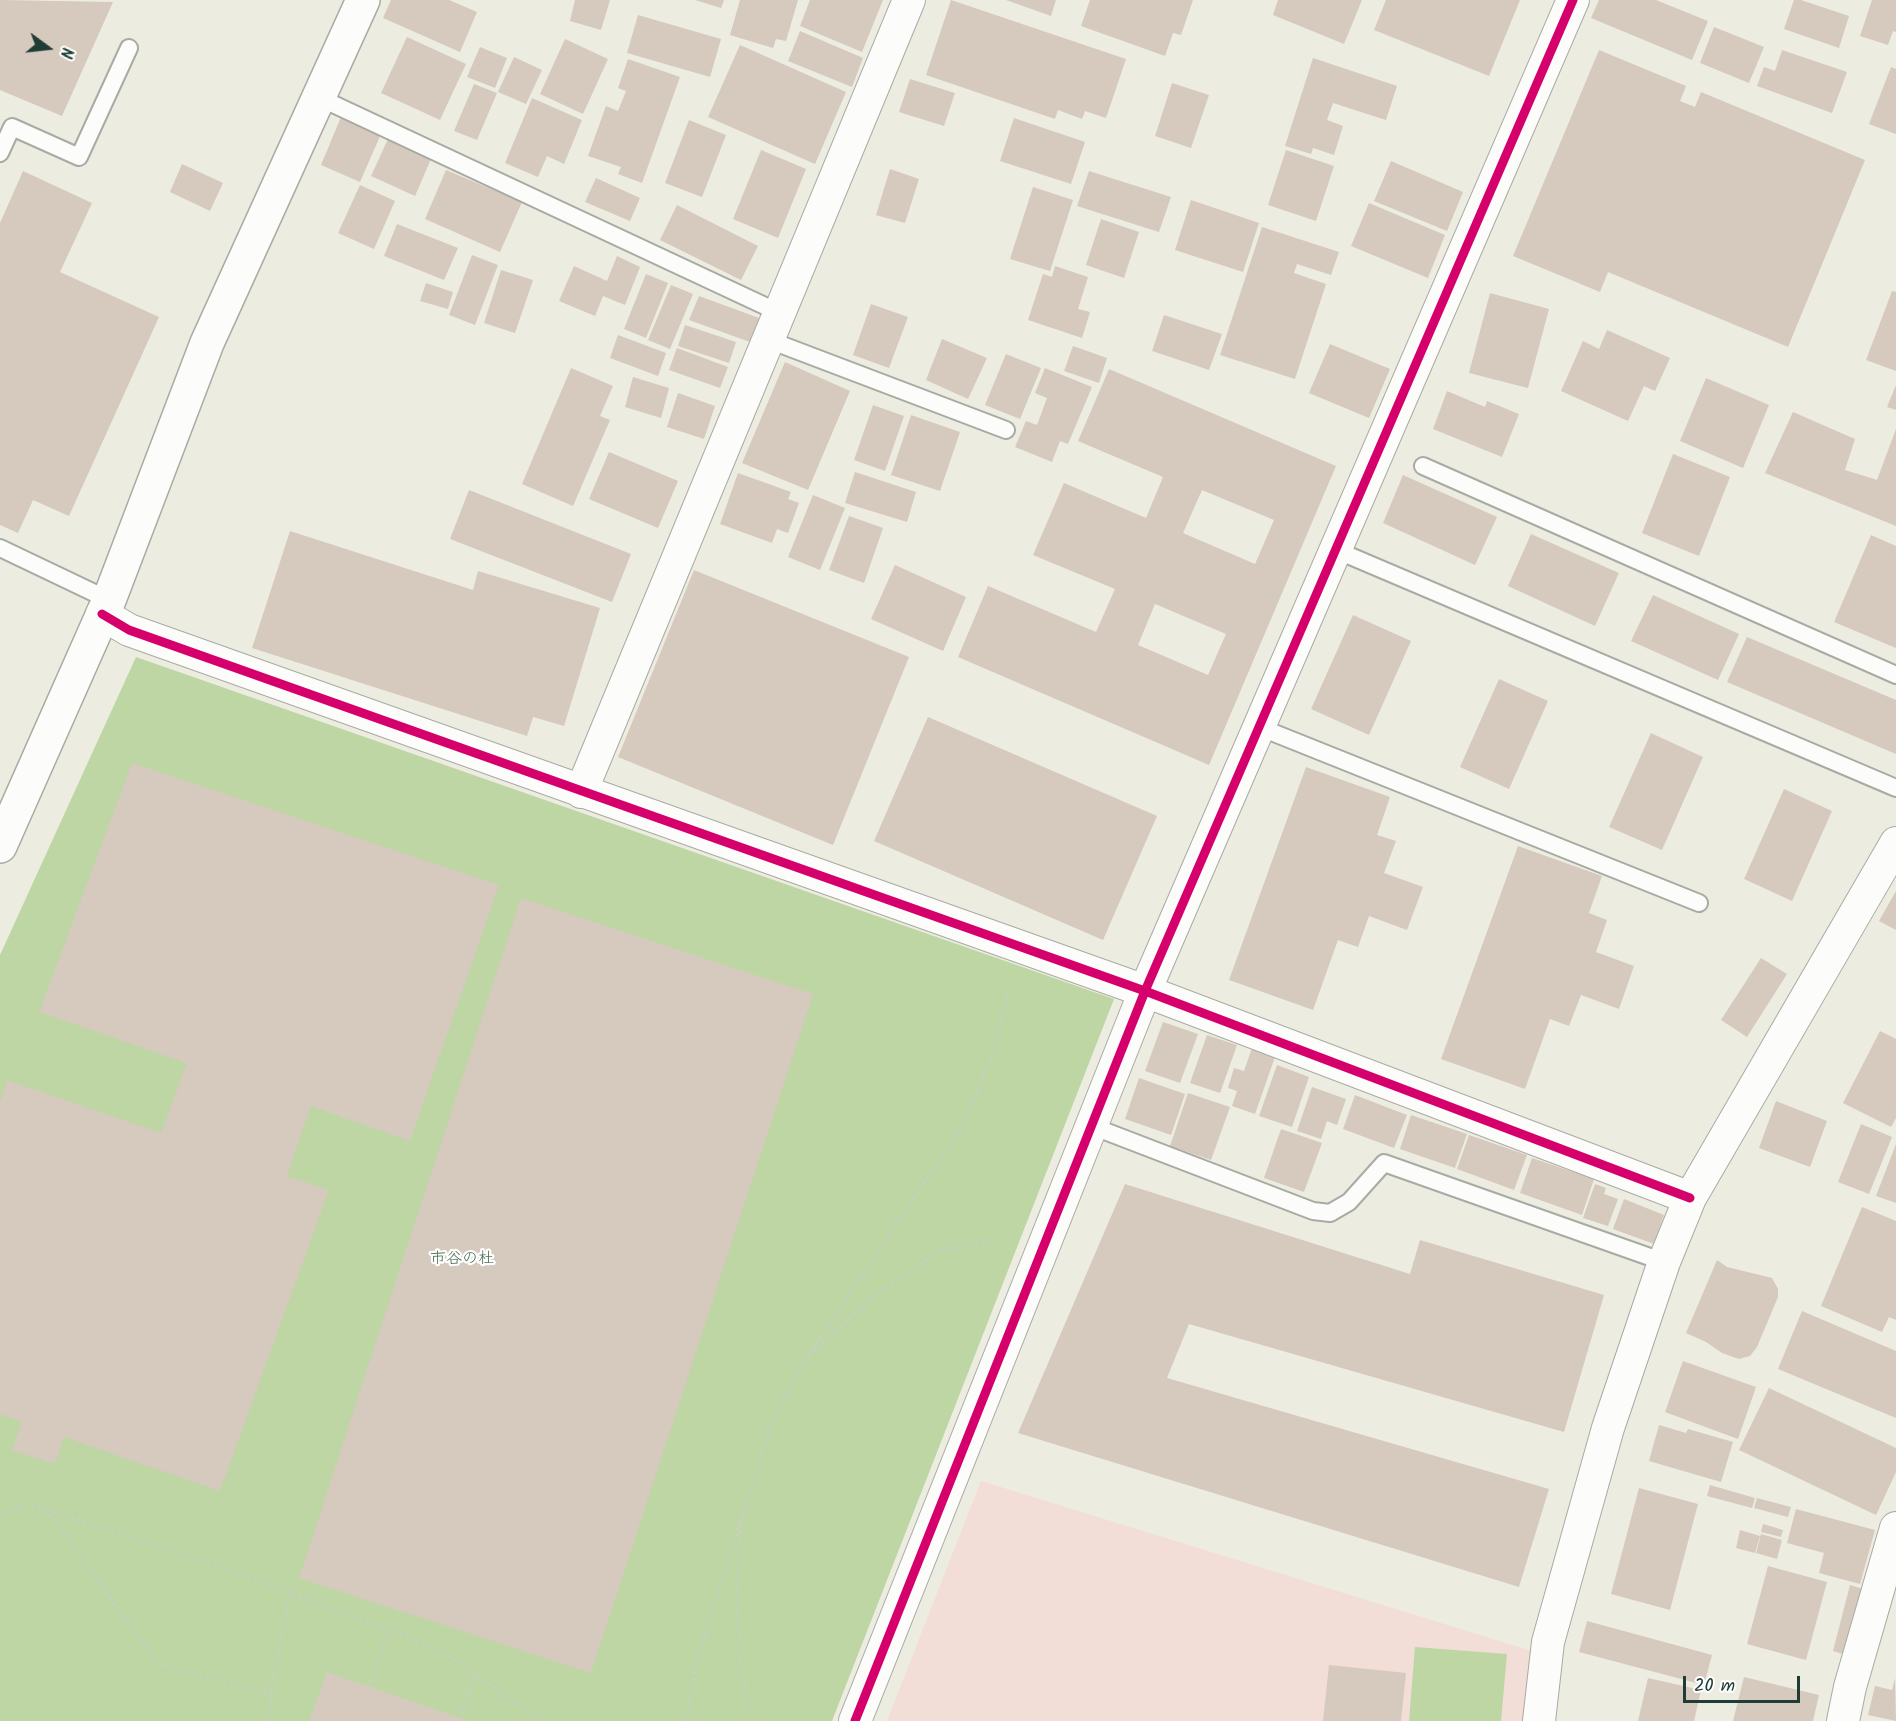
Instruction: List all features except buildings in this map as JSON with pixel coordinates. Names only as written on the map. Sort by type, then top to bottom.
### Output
[{"type":"street","points":[[0,846],[105,607],[207,343],[363,0]]},
{"type":"street","points":[[580,792],[909,0]]},
{"type":"street","points":[[855,1721],[1089,1125],[1573,0]]},
{"type":"street","points":[[105,607],[129,630],[1145,991],[1690,1198]]},
{"type":"street","points":[[1539,1721],[1548,1642],[1608,1428],[1664,1262],[1690,1198],[1896,843]]},
{"type":"street","points":[[1843,1721],[1850,1687],[1896,1528]]},
{"type":"lane","points":[[0,153],[12,127],[79,157],[129,48]]},
{"type":"lane","points":[[318,97],[774,327],[1006,430]]},
{"type":"lane","points":[[1423,466],[1896,675]]},
{"type":"lane","points":[[0,549],[105,607]]},
{"type":"lane","points":[[1336,550],[1896,788]]},
{"type":"lane","points":[[1259,727],[1699,903]]},
{"type":"lane","points":[[1089,1125],[1313,1211],[1330,1213],[1349,1202],[1384,1163],[1664,1262]]},
{"type":"path","points":[[687,1721],[696,1663],[741,1512],[772,1422],[805,1360],[965,1123],[993,1052],[1008,992]]},
{"type":"path","points":[[805,1360],[876,1294],[941,1251],[994,1240]]},
{"type":"path","points":[[0,1517],[28,1503],[290,1593],[389,1630],[440,1650],[540,1721]]},
{"type":"path","points":[[46,1510],[158,1664],[271,1695]]},
{"type":"path","points":[[741,1512],[737,1599],[741,1669],[753,1721]]},
{"type":"path","points":[[266,1721],[290,1593]]},
{"type":"path","points":[[369,1686],[389,1630]]},
{"type":"path","points":[[460,1718],[475,1674]]},
{"type":"shaded area","points":[[981,1481],[1535,1652],[1526,1721],[887,1721]]},
{"type":"green space","name":"市谷の杜","points":[[136,657],[1114,999],[832,1721],[0,1721],[0,955]]},
{"type":"green space","points":[[1415,1647],[1507,1654],[1501,1721],[1409,1721]]},
{"type":"cycle path","points":[[855,1721],[1145,991],[1573,0]]},
{"type":"cycle path","points":[[102,614],[129,630],[1145,991],[1690,1198]]}]
